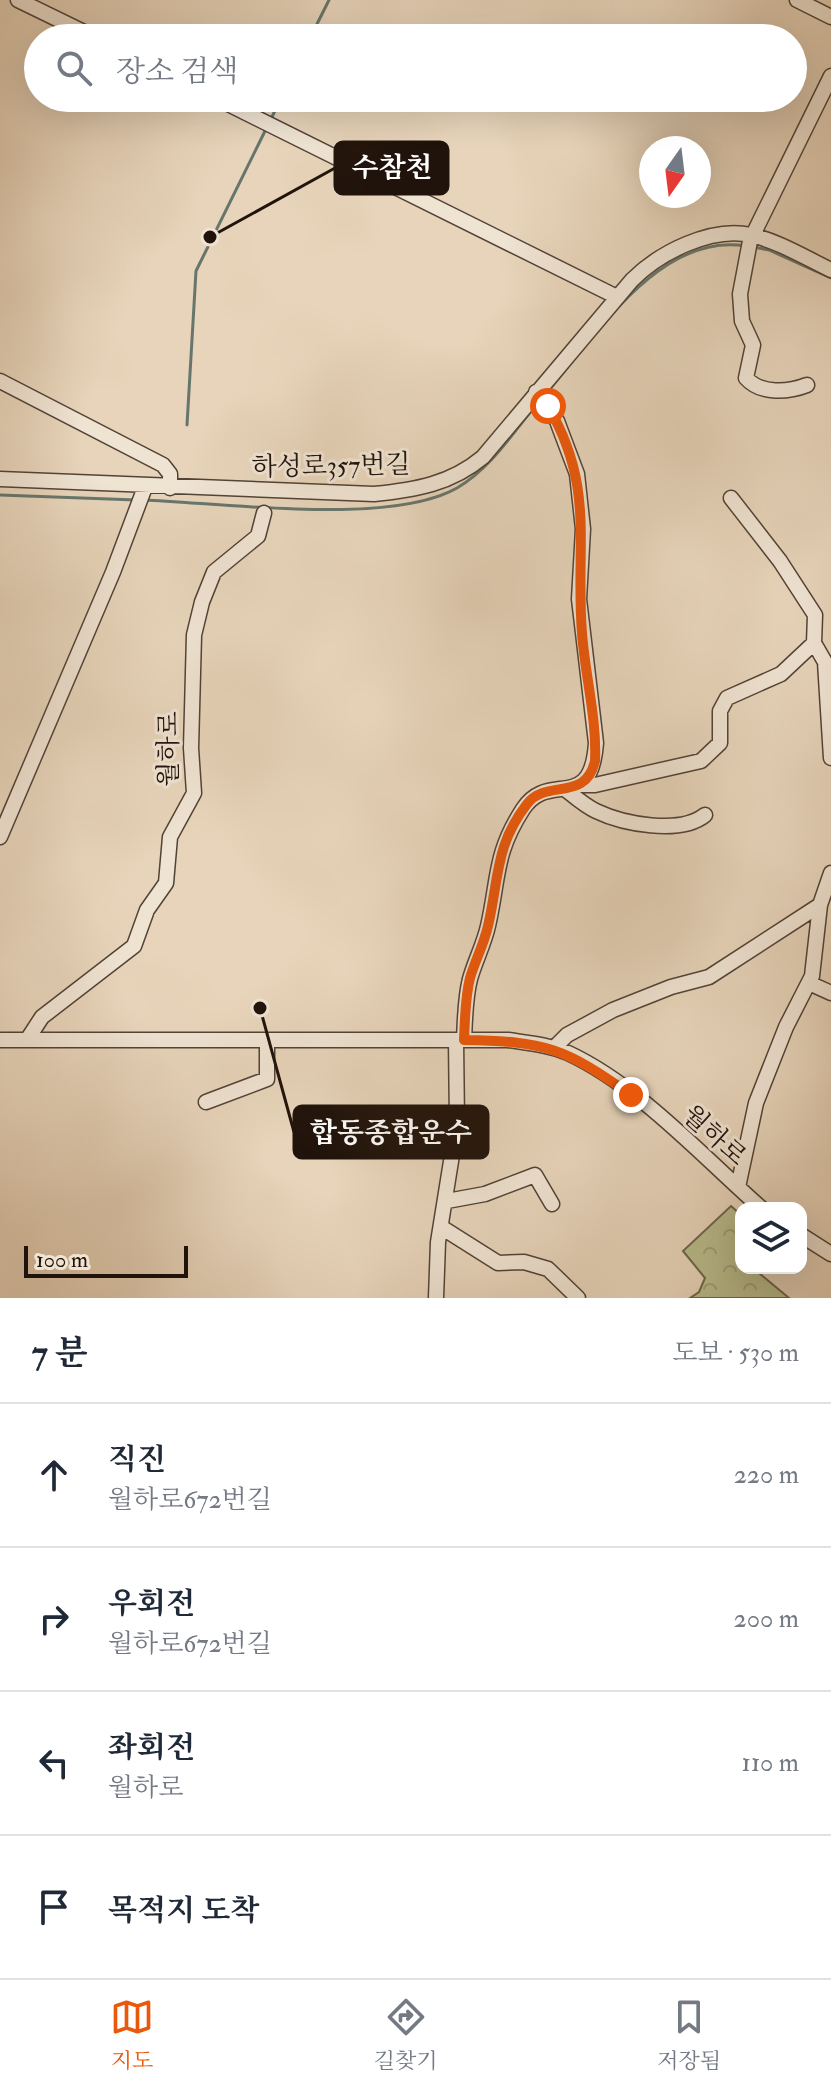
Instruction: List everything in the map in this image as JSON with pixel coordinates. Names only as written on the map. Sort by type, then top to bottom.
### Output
[{"type":"street","points":[[18,0],[67,24]]},
{"type":"street","points":[[797,0],[831,17]]},
{"type":"street","points":[[807,385],[781,391],[758,386],[746,378],[753,345],[742,321],[740,294],[749,243],[831,76]]},
{"type":"street","points":[[245,112],[617,297]]},
{"type":"street","name":"하성로357번길","points":[[0,479],[144,490],[170,488],[374,494],[424,487],[472,466],[541,398],[617,297],[642,269],[682,247],[727,235],[831,270]]},
{"type":"street","points":[[0,381],[163,465],[170,474],[170,488]]},
{"type":"street","points":[[541,398],[570,449],[582,505],[579,599],[596,743],[592,770],[580,785]]},
{"type":"street","points":[[0,837],[144,490]]},
{"type":"street","points":[[731,498],[811,604],[815,615],[814,643],[825,662],[831,758]]},
{"type":"street","name":"월하로","points":[[27,1040],[42,1017],[134,946],[147,910],[166,883],[170,837],[194,793],[191,748],[194,635],[202,602],[214,572],[258,536],[264,513]]},
{"type":"street","points":[[436,1298],[441,1227],[457,1124],[460,1040],[469,983],[488,929],[494,878],[504,847],[530,800],[548,791],[595,785],[701,761],[720,743],[720,711],[727,698],[781,674],[814,643]]},
{"type":"street","points":[[565,789],[596,812],[617,818],[685,825],[705,815]]},
{"type":"street","points":[[738,1187],[759,1094],[786,1027],[809,983],[819,943],[820,905],[831,873]]},
{"type":"street","points":[[554,1048],[567,1035],[613,1010],[671,987],[709,977],[820,905]]},
{"type":"street","points":[[809,983],[831,993]]},
{"type":"street","name":"월하로","points":[[0,1040],[508,1040],[554,1048],[581,1060],[631,1095],[754,1202]]},
{"type":"street","points":[[206,1102],[267,1079],[267,1042]]},
{"type":"street","points":[[447,1201],[485,1194],[535,1175],[552,1204]]},
{"type":"street","points":[[441,1227],[498,1263],[524,1262],[548,1269],[578,1298]]},
{"type":"street","points":[[807,1239],[831,1254]]},
{"type":"green space","points":[[731,1206],[735,1210],[735,1274],[760,1274],[789,1298],[690,1298],[699,1292],[705,1278],[683,1251]]},
{"type":"waterway","points":[[317,24],[329,0]]},
{"type":"waterway","points":[[271,119],[274,112]]},
{"type":"waterway","points":[[187,425],[196,271],[266,129]]},
{"type":"waterway","points":[[544,396],[607,320],[657,272],[685,255],[714,246],[746,246]]},
{"type":"waterway","points":[[753,247],[769,250],[831,278]]},
{"type":"waterway","points":[[144,500],[305,509],[350,509],[428,500],[457,488],[480,471],[536,405]]},
{"type":"waterway","points":[[0,495],[136,500]]},
{"type":"place","name":"수참천","points":[[210,237]]},
{"type":"place","name":"합동종합운수","points":[[260,1008]]},
{"type":"route","points":[[548,406],[570,449],[582,505],[583,555],[579,599],[596,743],[595,761],[588,778],[580,785],[548,791],[530,800],[504,847],[494,878],[488,929],[469,983],[464,1040],[508,1040],[568,1053],[631,1095]]}]
